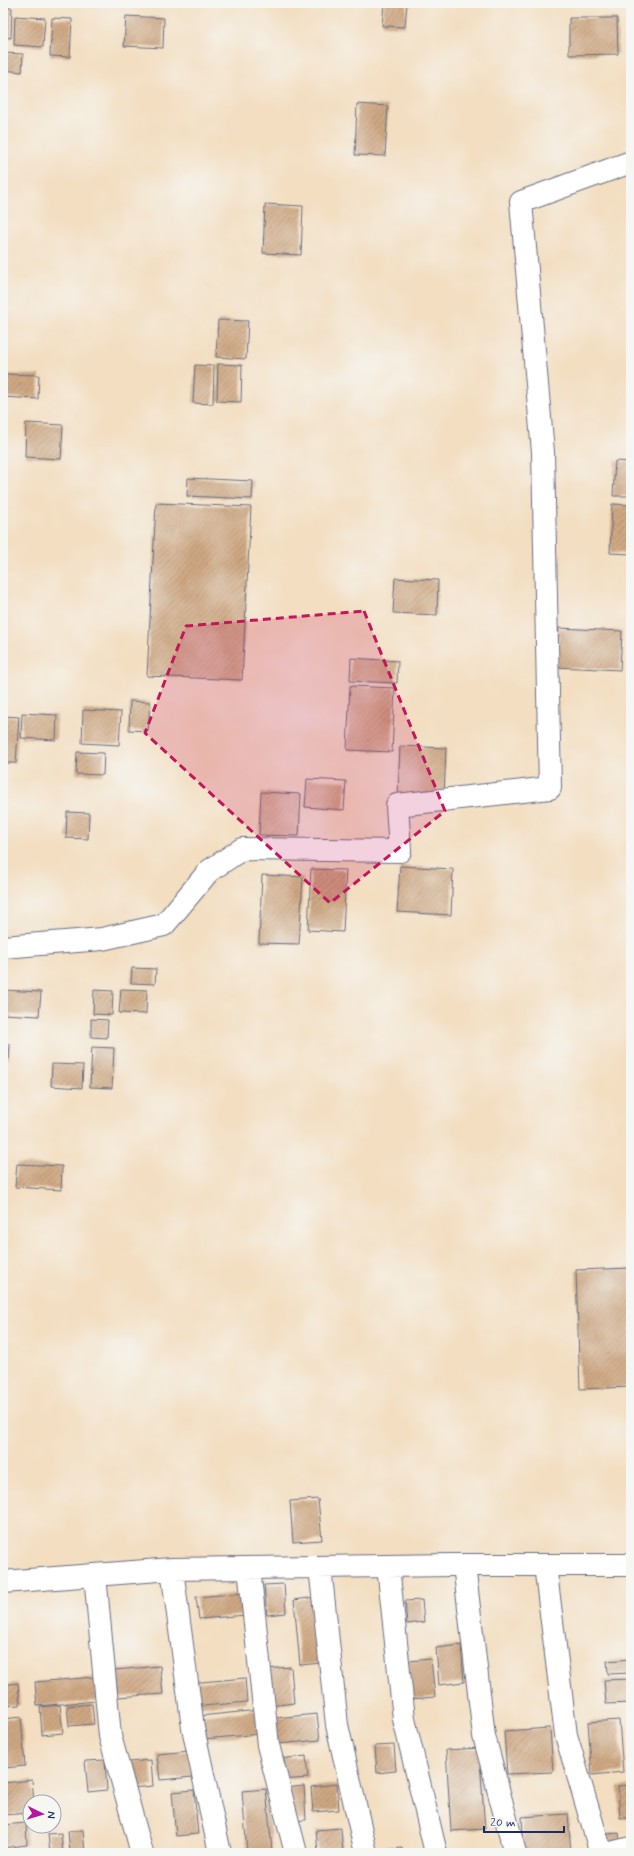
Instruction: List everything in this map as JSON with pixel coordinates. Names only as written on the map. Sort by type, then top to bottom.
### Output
[{"type":"street","points":[[3,947],[102,940],[164,925],[209,871],[242,849],[400,851],[397,805],[550,788],[543,452],[520,202],[631,162]]},
{"type":"street","points":[[464,1565],[484,1736],[515,1853]]},
{"type":"street","points":[[3,1582],[172,1569],[464,1565],[631,1565]]},
{"type":"street","points":[[545,1565],[566,1735],[601,1853]]},
{"type":"street","points":[[388,1566],[404,1719],[436,1853]]},
{"type":"street","points":[[320,1567],[338,1725],[366,1853]]},
{"type":"street","points":[[249,1568],[268,1745],[296,1853]]},
{"type":"street","points":[[172,1569],[192,1728],[220,1853]]},
{"type":"street","points":[[95,1575],[110,1736],[142,1853]]},
{"type":"street","points":[[611,1853],[631,1848]]},
{"type":"highlighted area","points":[[364,611],[445,811],[330,903],[145,733],[186,626]]},
{"type":"building","points":[[384,3],[407,3],[405,27],[382,26]]},
{"type":"building","points":[[3,8],[12,8],[11,38],[3,37]]},
{"type":"building","points":[[15,16],[45,18],[43,47],[14,45]]},
{"type":"building","points":[[126,16],[164,18],[163,48],[124,46]]},
{"type":"building","points":[[52,18],[72,19],[70,57],[50,56]]},
{"type":"building","points":[[569,18],[617,18],[618,54],[569,55]]},
{"type":"building","points":[[3,53],[23,54],[22,72],[3,70]]},
{"type":"building","points":[[357,104],[388,106],[385,156],[355,155]]},
{"type":"building","points":[[265,204],[303,206],[301,255],[263,253]]},
{"type":"building","points":[[218,320],[248,321],[246,359],[216,357]]},
{"type":"building","points":[[218,364],[242,365],[241,402],[217,401]]},
{"type":"building","points":[[195,365],[214,366],[213,404],[193,403]]},
{"type":"building","points":[[3,374],[39,375],[38,399],[3,397]]},
{"type":"building","points":[[26,423],[63,425],[61,459],[25,457]]},
{"type":"building","points":[[615,461],[631,462],[631,496],[613,496]]},
{"type":"building","points":[[188,478],[253,481],[252,499],[187,496]]},
{"type":"building","points":[[156,503],[251,507],[242,680],[147,676]]},
{"type":"building","points":[[612,504],[631,505],[631,554],[610,553]]},
{"type":"building","points":[[395,578],[438,580],[437,615],[393,613]]},
{"type":"building","points":[[559,628],[622,631],[620,670],[557,667]]},
{"type":"building","points":[[351,658],[398,661],[397,683],[350,681]]},
{"type":"building","points":[[350,686],[395,688],[392,752],[347,750]]},
{"type":"building","points":[[130,701],[150,702],[148,731],[129,730]]},
{"type":"building","points":[[83,710],[121,712],[119,745],[82,743]]},
{"type":"building","points":[[22,713],[57,715],[56,740],[21,738]]},
{"type":"building","points":[[3,716],[19,717],[16,763],[3,763]]},
{"type":"building","points":[[400,746],[446,748],[444,799],[398,796]]},
{"type":"building","points":[[77,752],[104,753],[103,775],[76,774]]},
{"type":"building","points":[[307,779],[346,781],[344,810],[305,807]]},
{"type":"building","points":[[261,792],[301,794],[299,836],[259,835]]},
{"type":"building","points":[[67,812],[89,813],[88,839],[66,838]]},
{"type":"building","points":[[400,866],[453,869],[451,915],[397,912]]},
{"type":"building","points":[[311,869],[346,870],[343,932],[308,930]]},
{"type":"building","points":[[262,875],[303,877],[299,944],[259,943]]},
{"type":"building","points":[[132,968],[156,969],[155,984],[131,983]]},
{"type":"building","points":[[121,989],[147,990],[146,1014],[119,1013]]},
{"type":"building","points":[[3,990],[41,992],[39,1016],[3,1014]]},
{"type":"building","points":[[94,990],[113,991],[112,1015],[93,1014]]},
{"type":"building","points":[[91,1019],[108,1020],[107,1038],[91,1037]]},
{"type":"building","points":[[3,1044],[10,1045],[9,1059],[3,1058]]},
{"type":"building","points":[[92,1047],[114,1048],[112,1088],[90,1087]]},
{"type":"building","points":[[3,1064],[6,1064],[5,1085],[3,1085]]},
{"type":"building","points":[[52,1064],[83,1065],[82,1088],[51,1086]]},
{"type":"building","points":[[17,1164],[62,1166],[61,1190],[15,1187]]},
{"type":"building","points":[[631,1268],[631,1387],[580,1389],[576,1270]]},
{"type":"building","points":[[318,1499],[322,1540],[293,1542],[290,1501]]},
{"type":"building","points":[[284,1584],[286,1613],[267,1615],[264,1585]]},
{"type":"building","points":[[244,1593],[246,1615],[199,1619],[196,1597]]},
{"type":"building","points":[[316,1597],[322,1663],[300,1665],[294,1600]]},
{"type":"building","points":[[422,1600],[424,1622],[407,1624],[405,1601]]},
{"type":"building","points":[[461,1645],[464,1682],[439,1685],[436,1648]]},
{"type":"building","points":[[431,1659],[435,1697],[411,1699],[408,1661]]},
{"type":"building","points":[[631,1659],[631,1673],[608,1674],[607,1661]]},
{"type":"building","points":[[160,1666],[163,1694],[118,1697],[115,1670]]},
{"type":"building","points":[[291,1667],[294,1703],[269,1706],[265,1669]]},
{"type":"building","points":[[95,1677],[97,1701],[37,1706],[35,1682]]},
{"type":"building","points":[[245,1678],[247,1702],[193,1707],[191,1683]]},
{"type":"building","points":[[631,1679],[631,1703],[606,1704],[604,1680]]},
{"type":"building","points":[[18,1683],[20,1705],[3,1706],[3,1685]]},
{"type":"building","points":[[92,1704],[94,1724],[69,1726],[67,1706]]},
{"type":"building","points":[[60,1705],[63,1733],[42,1735],[40,1707]]},
{"type":"building","points":[[259,1710],[261,1734],[203,1739],[200,1716]]},
{"type":"building","points":[[317,1714],[320,1740],[268,1745],[265,1719]]},
{"type":"building","points":[[21,1717],[25,1766],[4,1768],[3,1719]]},
{"type":"building","points":[[619,1720],[623,1772],[592,1775],[588,1722]]},
{"type":"building","points":[[550,1728],[553,1772],[507,1774],[504,1731]]},
{"type":"building","points":[[394,1745],[396,1771],[377,1773],[375,1746]]},
{"type":"building","points":[[479,1748],[485,1829],[451,1831],[446,1750]]},
{"type":"building","points":[[190,1751],[193,1777],[160,1780],[157,1754]]},
{"type":"building","points":[[306,1756],[308,1778],[281,1780],[279,1759]]},
{"type":"building","points":[[105,1760],[107,1790],[88,1792],[85,1761]]},
{"type":"building","points":[[151,1760],[153,1786],[120,1789],[118,1763]]},
{"type":"building","points":[[32,1780],[33,1794],[22,1794],[22,1814],[3,1815],[3,1783]]},
{"type":"building","points":[[337,1784],[339,1810],[313,1812],[311,1787]]},
{"type":"building","points":[[631,1785],[631,1818],[620,1818],[618,1786]]},
{"type":"building","points":[[304,1786],[306,1820],[279,1822],[276,1789]]},
{"type":"building","points":[[266,1789],[272,1851],[247,1853],[242,1791]]},
{"type":"building","points":[[194,1790],[198,1834],[176,1836],[172,1792]]},
{"type":"building","points":[[568,1814],[571,1853],[524,1853],[522,1817]]},
{"type":"building","points":[[22,1823],[22,1834],[26,1834],[27,1845],[3,1848],[3,1825]]},
{"type":"building","points":[[341,1828],[343,1853],[318,1853],[316,1830]]},
{"type":"building","points":[[83,1830],[85,1853],[70,1853],[68,1831]]},
{"type":"building","points":[[619,1833],[621,1853],[592,1835]]},
{"type":"building","points":[[48,1834],[61,1834],[63,1853],[50,1853]]},
{"type":"building","points":[[402,1848],[403,1853],[370,1853],[370,1851]]},
{"type":"building","points":[[44,1851],[44,1853],[34,1853],[34,1852]]}]
